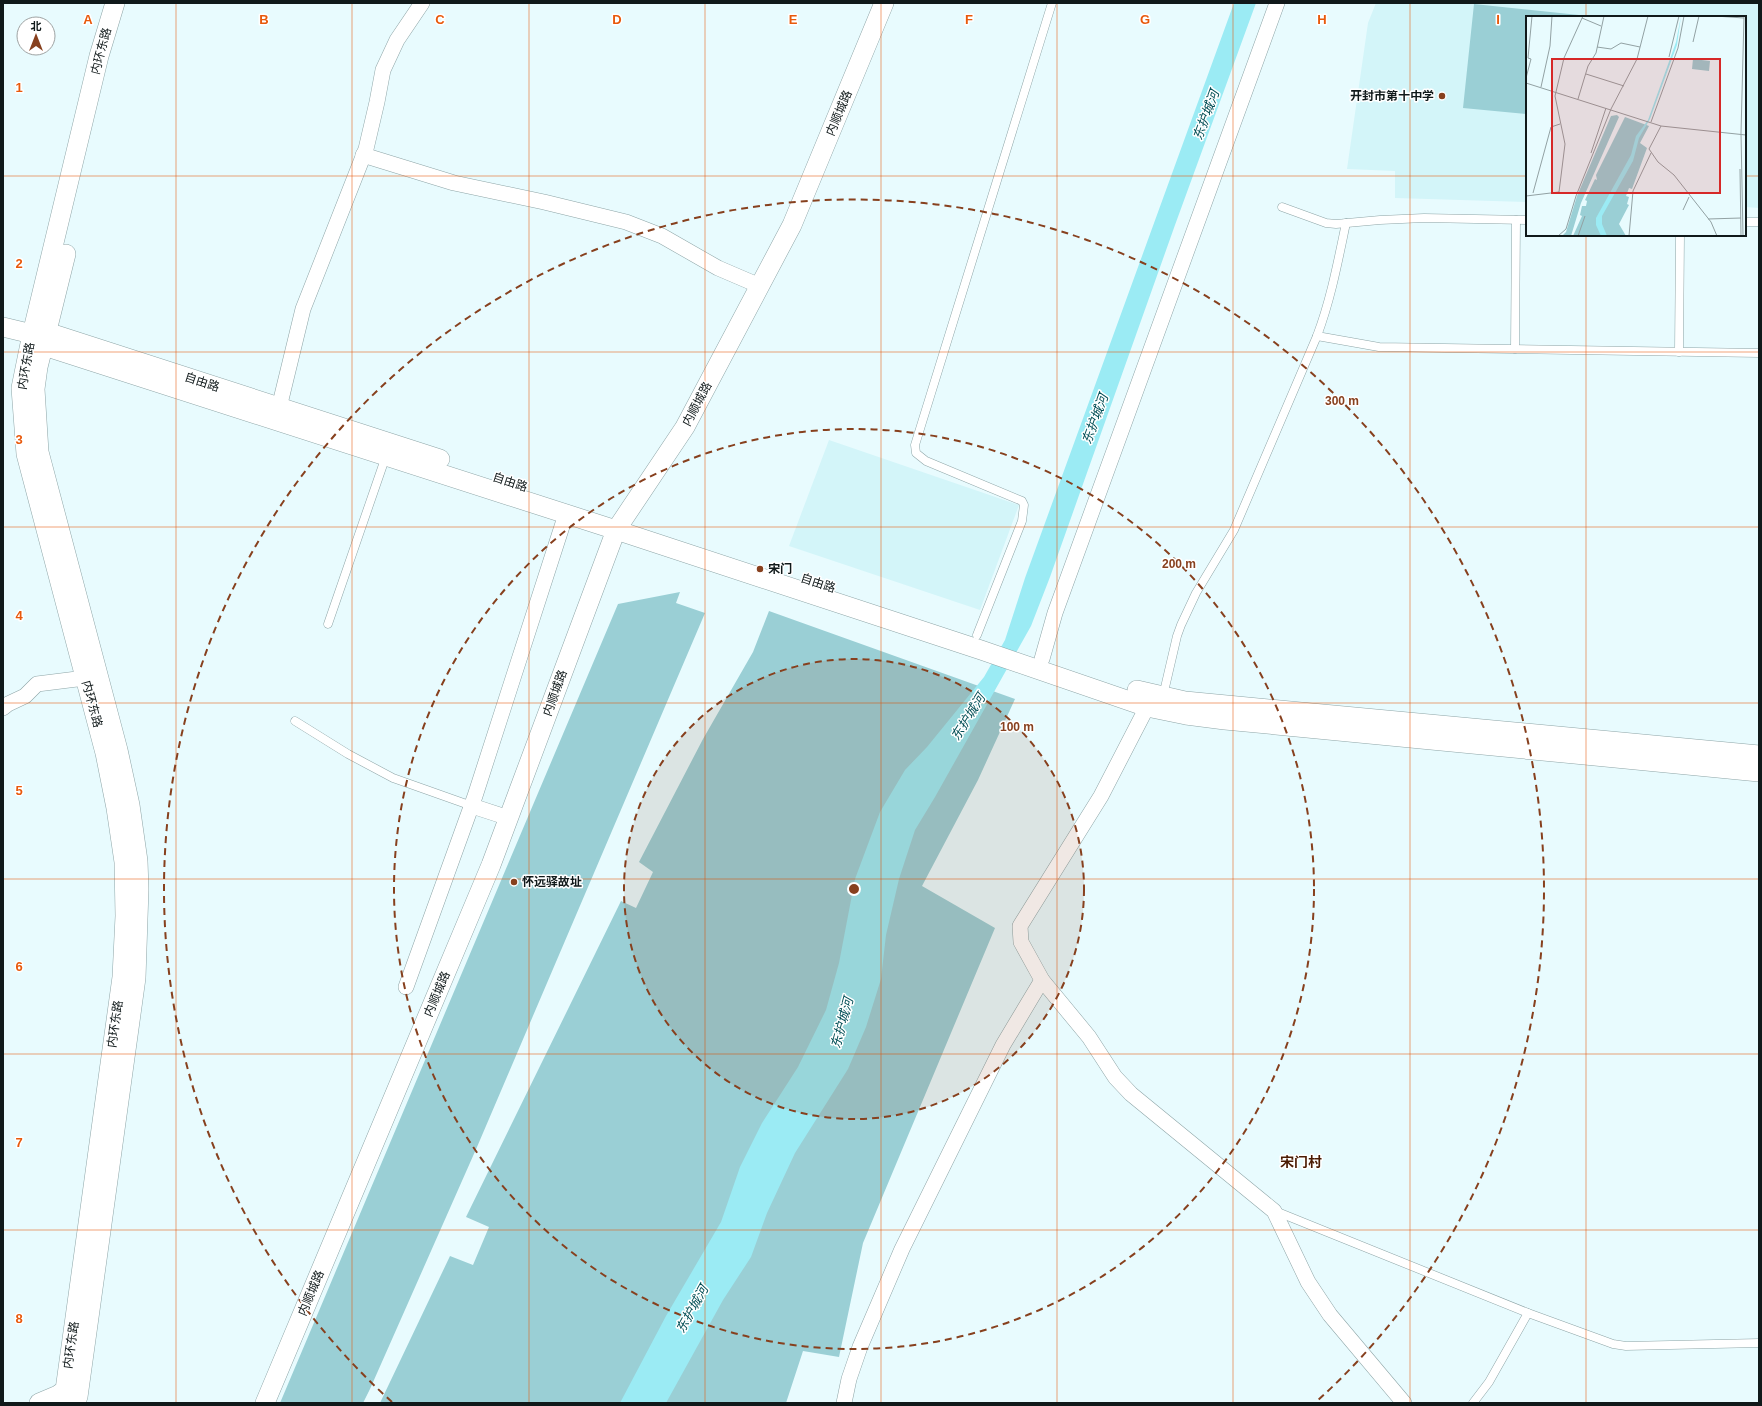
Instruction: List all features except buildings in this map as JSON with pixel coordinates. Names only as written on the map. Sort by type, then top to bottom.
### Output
[{"type":"street","name":"内环东路","points":[[70,1403],[78,1397],[136,978],[139,889],[138,861],[118,750],[39,452],[35,389],[41,337],[100,56],[115,3]]},
{"type":"street","name":"内环东路","points":[[40,1403],[58,1395],[64,1390],[122,969],[125,916],[124,862],[116,808],[105,753],[26,454],[21,388],[41,337],[112,59],[129,3]]},
{"type":"street","points":[[277,414],[303,309],[363,156],[377,102],[383,70],[397,40],[422,3]]},
{"type":"street","name":"内顺城路","points":[[265,1403],[488,872],[619,525],[685,427],[792,225],[884,3]]},
{"type":"street","points":[[1033,659],[1055,613],[1277,3]]},
{"type":"street","points":[[363,156],[454,183],[544,202],[626,222],[662,236],[718,268],[760,286]]},
{"type":"street","name":"自由路","points":[[3,327],[41,337],[619,525],[982,641],[1033,659]]},
{"type":"street","name":"自由路","points":[[277,414],[386,456],[566,514],[619,525]]},
{"type":"street","points":[[406,987],[472,806],[566,514]]},
{"type":"street","points":[[1033,659],[1149,694],[1193,701],[1759,755]]},
{"type":"street","points":[[1033,659],[1147,707],[1186,715],[1759,772]]},
{"type":"street","points":[[5,704],[25,696],[37,684],[85,678]]},
{"type":"street","points":[[1147,707],[1101,796],[1020,926],[1021,942],[1042,980],[1089,1037],[1115,1077],[1131,1094],[1274,1211],[1308,1282],[1326,1310],[1404,1403]]},
{"type":"street","points":[[472,806],[508,818]]},
{"type":"street","points":[[844,1403],[848,1378],[902,1249],[1003,1045],[1042,980]]},
{"type":"lane","points":[[982,641],[1022,521],[1024,504],[926,461],[916,453],[915,445],[1052,3]]},
{"type":"lane","points":[[1282,207],[1326,223],[1424,218],[1526,220]]},
{"type":"lane","points":[[1515,349],[1516,220]]},
{"type":"lane","points":[[1746,222],[1759,222]]},
{"type":"lane","points":[[1163,696],[1181,625],[1196,593],[1234,530],[1317,336],[1323,320],[1335,275],[1346,223]]},
{"type":"lane","points":[[1679,352],[1680,236]]},
{"type":"lane","points":[[1317,336],[1379,347],[1759,353]]},
{"type":"lane","points":[[328,624],[386,456]]},
{"type":"lane","points":[[295,721],[348,754],[393,778],[472,806]]},
{"type":"lane","points":[[1274,1211],[1528,1313],[1597,1339],[1626,1346],[1759,1343]]},
{"type":"lane","points":[[1473,1403],[1488,1382],[1528,1313]]},
{"type":"shaded area","name":"开封市第十中学","points":[[1376,3],[1759,3],[1759,208],[1746,207],[1746,16],[1526,16],[1526,202],[1395,198],[1395,171],[1347,169],[1368,23]]},
{"type":"shaded area","points":[[1474,4],[1588,16],[1526,16],[1526,114],[1463,108]]},
{"type":"shaded area","points":[[829,440],[1019,505],[980,610],[789,546]]},
{"type":"shaded area","points":[[680,592],[676,603],[705,613],[477,1147],[370,1389],[363,1403],[280,1403],[618,604]]},
{"type":"shaded area","points":[[769,611],[1015,699],[978,780],[922,886],[995,928],[863,1243],[839,1357],[803,1351],[786,1403],[380,1403],[450,1256],[473,1265],[489,1227],[466,1217],[621,901],[636,908],[653,872],[639,862],[703,739],[753,652]]},
{"type":"water","name":"东护城河","points":[[1234,3],[1256,3],[1175,225],[1050,577],[1031,626],[915,830],[899,879],[886,935],[881,979],[866,1027],[848,1069],[795,1153],[767,1213],[751,1257],[723,1300],[666,1403],[620,1403],[666,1316],[721,1222],[740,1167],[762,1123],[798,1067],[826,1010],[839,963],[855,879],[880,812],[905,770],[927,747],[984,677],[1005,640],[1025,578]]},
{"type":"place","name":"开封市第十中学","points":[[1442,96]]},
{"type":"place","name":"宋门","points":[[760,569]]},
{"type":"place","name":"怀远驿故址","points":[[514,882]]},
{"type":"district","name":"宋门村","points":[[1301,1162]]}]
